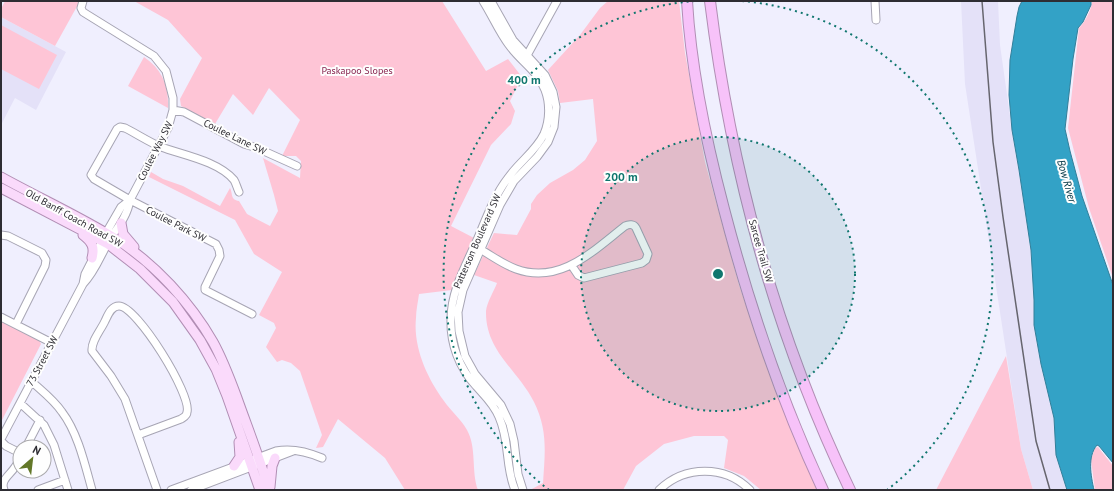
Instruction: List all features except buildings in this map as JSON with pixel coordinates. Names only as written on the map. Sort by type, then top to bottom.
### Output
[{"type":"highway","points":[[683,1],[700,104],[712,162],[742,276],[760,331],[796,429],[823,490]]},
{"type":"highway","points":[[687,1],[689,34]]},
{"type":"highway","name":"Sarcee Trail SW","points":[[710,1],[728,120],[738,166],[764,262],[786,332],[807,390],[850,490]]},
{"type":"main road","name":"Old Banff Coach Road SW","points":[[1,177],[107,239],[150,278],[173,302],[192,327],[209,355],[216,369],[235,419],[269,490]]},
{"type":"main road","name":"Old Banff Coach Road SW","points":[[1,188],[62,220],[129,249],[155,271],[186,304],[212,341],[226,368],[255,462],[260,490]]},
{"type":"main road","points":[[62,220],[90,241],[94,248],[92,258]]},
{"type":"main road","points":[[121,223],[124,236],[155,271]]},
{"type":"main road","points":[[234,466],[238,461],[240,452],[235,419]]},
{"type":"main road","points":[[269,490],[272,466],[275,458]]},
{"type":"street","name":"Coulee Way SW","points":[[83,1],[81,8],[83,12],[154,56],[166,71],[173,98],[173,110],[168,128],[130,200]]},
{"type":"street","name":"Patterson Boulevard SW","points":[[483,1],[507,42],[525,59],[540,68],[552,88],[556,107],[550,126],[536,147],[494,201],[478,248],[454,294],[451,312],[455,332],[455,349],[463,368],[472,381],[498,407],[512,430],[518,474],[523,490]]},
{"type":"street","name":"Patterson Boulevard SW","points":[[491,1],[525,59]]},
{"type":"street","points":[[525,59],[557,1]]},
{"type":"street","points":[[874,1],[876,20]]},
{"type":"street","name":"Coulee Lane SW","points":[[173,110],[184,112],[244,144],[257,148],[296,166]]},
{"type":"street","points":[[130,200],[91,176],[117,129],[120,127],[125,128],[159,146],[180,154],[193,156],[226,173],[234,181],[239,192]]},
{"type":"street","name":"73 Street SW","points":[[1,440],[83,284],[85,274],[92,258],[121,223],[127,211],[130,200]]},
{"type":"street","name":"73 Street SW","points":[[83,284],[91,276],[121,207],[130,200]]},
{"type":"street","name":"Coulee Park SW","points":[[130,200],[216,244],[220,256],[204,287],[205,290],[252,314]]},
{"type":"street","points":[[478,248],[511,267],[526,272],[546,273],[572,266],[625,226],[630,224],[636,228],[648,254],[646,260],[642,263],[584,278],[578,275],[572,266]]},
{"type":"street","points":[[1,235],[8,236],[42,254],[46,260],[45,266],[16,324]]},
{"type":"street","points":[[138,435],[183,418],[187,414],[188,409],[176,377],[158,347],[134,317],[125,308],[117,306],[109,314],[93,344],[92,351],[120,390],[130,411],[138,435],[157,490]]},
{"type":"street","points":[[1,317],[52,343]]},
{"type":"street","points":[[31,381],[61,410],[70,424],[92,490]]},
{"type":"street","points":[[20,403],[40,420],[54,446],[68,490]]},
{"type":"street","name":"Patterson Boulevard SW","points":[[498,407],[505,434],[511,477],[515,490]]},
{"type":"street","points":[[30,439],[40,420]]},
{"type":"street","points":[[1,440],[12,444]]},
{"type":"street","points":[[1,440],[6,446],[12,449]]},
{"type":"street","points":[[191,490],[281,450],[311,453],[322,458]]},
{"type":"street","points":[[171,490],[234,466],[275,458],[294,451]]},
{"type":"street","points":[[659,490],[666,483],[681,475],[708,470],[726,474],[750,490]]},
{"type":"street","points":[[4,490],[2,485],[12,472]]},
{"type":"street","points":[[38,490],[65,480]]},
{"type":"shaded area","points":[[961,1],[998,1],[1000,45],[1031,250],[1034,325],[1041,364],[1054,418],[1056,455],[1067,490],[1033,490],[1021,449],[965,84]]},
{"type":"shaded area","points":[[1,17],[66,52],[36,110],[15,98],[1,125]]},
{"type":"green space","points":[[5,1],[80,1],[55,46],[1,17],[1,9]]},
{"type":"green space","name":"Paskapoo Slopes","points":[[134,1],[442,1],[486,71],[508,59],[522,77],[510,101],[515,111],[511,124],[491,145],[451,226],[474,238],[452,290],[419,294],[416,312],[417,340],[422,362],[438,392],[467,430],[472,444],[478,490],[405,490],[385,458],[338,419],[323,447],[316,448],[322,435],[300,371],[291,363],[282,360],[277,362],[266,347],[276,328],[274,323],[259,315],[282,272],[254,254],[235,220],[149,177],[151,172],[163,179],[183,186],[220,206],[230,188],[233,198],[239,201],[247,214],[270,226],[278,211],[263,158],[300,178],[301,161],[296,156],[282,156],[300,120],[269,88],[253,115],[233,94],[215,124],[181,106],[180,99],[202,58],[168,20]]},
{"type":"green space","points":[[608,1],[679,1],[685,53],[705,162],[739,285],[774,387],[817,490],[761,490],[744,476],[724,468],[728,440],[724,436],[694,436],[664,444],[636,466],[623,490],[530,490],[543,483],[544,432],[542,422],[534,402],[520,380],[504,360],[491,338],[487,325],[486,311],[489,300],[497,283],[474,275],[494,233],[517,235],[531,209],[531,204],[537,195],[550,183],[573,170],[585,160],[597,141],[593,99],[560,103],[558,91],[548,70],[580,35],[600,8]]},
{"type":"green space","points":[[1092,1],[1113,1],[1113,278],[1089,208],[1068,128],[1079,28],[1088,15]]},
{"type":"green space","points":[[1,25],[57,55],[39,89],[1,69]]},
{"type":"green space","points":[[144,57],[160,73],[166,85],[168,108],[128,86]]},
{"type":"green space","points":[[1,320],[39,340],[41,344],[1,422]]},
{"type":"green space","points":[[1006,356],[1021,449],[1033,490],[936,490]]},
{"type":"green space","points":[[1098,447],[1113,466],[1113,490],[1095,490],[1091,460],[1095,448]]},
{"type":"water","name":"Bow River","points":[[1022,1],[1091,1],[1091,5],[1083,22],[1078,28],[1065,129],[1082,196],[1113,285],[1113,463],[1097,445],[1091,461],[1091,473],[1094,490],[1067,490],[1056,455],[1054,418],[1041,364],[1034,325],[1031,250],[1012,130],[1009,95],[1010,60],[1017,16]]},
{"type":"railway","points":[[982,1],[993,142],[1003,217],[1036,441],[1050,490]]}]
